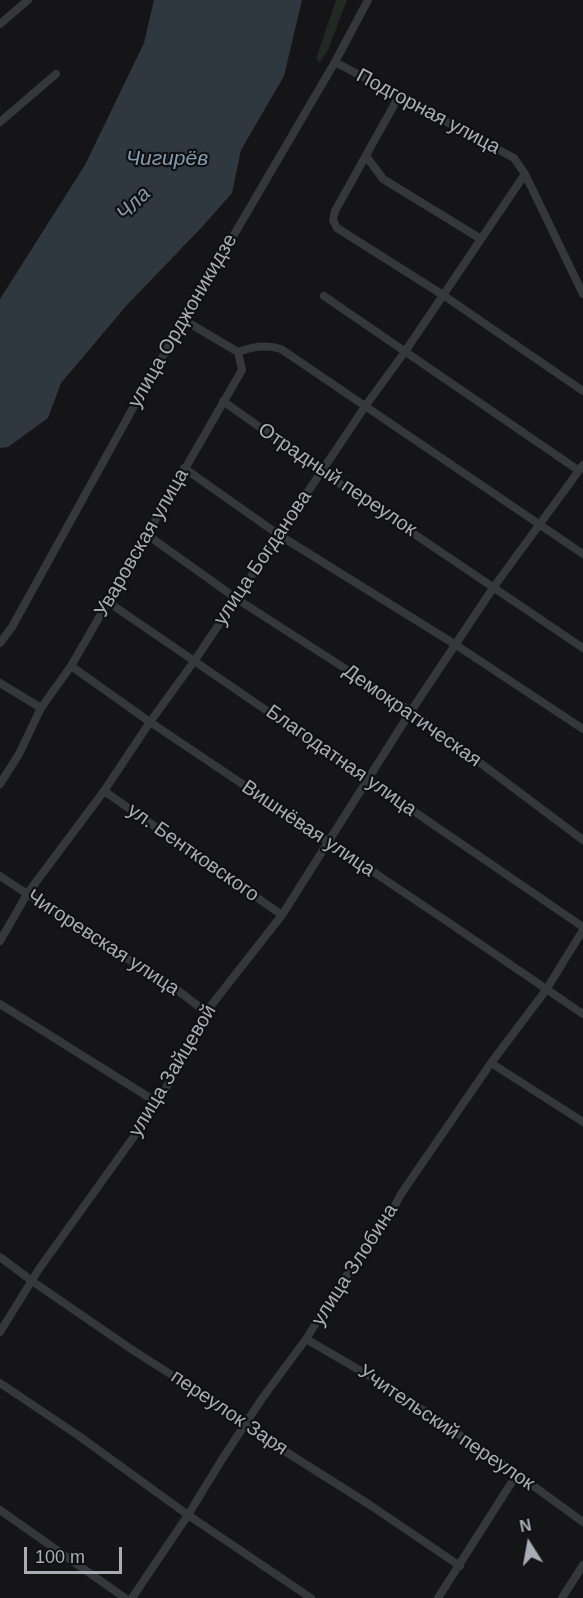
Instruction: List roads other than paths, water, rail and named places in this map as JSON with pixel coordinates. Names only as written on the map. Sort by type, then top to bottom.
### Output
[{"type":"street","points":[[0,24],[28,0]]},
{"type":"street","name":"улица Орджоникидзе","points":[[0,643],[12,627],[139,396],[335,62],[368,0]]},
{"type":"street","name":"Подгорная улица","points":[[335,62],[514,158],[525,174],[583,294]]},
{"type":"street","points":[[0,122],[56,74]]},
{"type":"street","points":[[399,96],[335,211],[333,220],[337,228],[443,295],[583,391]]},
{"type":"street","points":[[366,156],[383,179],[481,239]]},
{"type":"street","name":"улица Богданова","points":[[0,941],[27,894],[104,790],[195,660],[321,471],[525,174]]},
{"type":"street","points":[[324,296],[404,353],[581,467]]},
{"type":"street","points":[[184,320],[238,352],[271,345],[281,349],[583,554]]},
{"type":"street","name":"Уваровская улица","points":[[0,784],[19,754],[41,708],[71,666],[242,370],[238,352]]},
{"type":"street","name":"Отрадный переулок","points":[[223,401],[321,471],[583,648]]},
{"type":"street","name":"улица Зайцевой","points":[[0,1332],[32,1281],[158,1103],[206,1012],[282,915],[326,842],[493,588],[581,467]]},
{"type":"street","points":[[184,468],[279,535],[456,645],[583,729]]},
{"type":"street","name":"Демократическая","points":[[146,534],[237,598],[411,711],[583,840]]},
{"type":"street","name":"Благодатная улица","points":[[108,602],[572,920],[582,930]]},
{"type":"street","name":"Вишнёвая улица","points":[[71,666],[150,723],[583,1014]]},
{"type":"street","points":[[0,683],[41,708]]},
{"type":"street","name":"ул. Бентковского","points":[[104,790],[282,915]]},
{"type":"street","name":"Чигоревская улица","points":[[0,876],[124,957],[163,979],[206,1012]]},
{"type":"street","name":"улица Злобина","points":[[132,1598],[261,1400],[306,1339],[341,1283],[383,1228],[401,1194],[491,1064],[546,990],[582,930]]},
{"type":"street","points":[[0,1004],[158,1103]]},
{"type":"street","points":[[491,1064],[583,1122]]},
{"type":"street","name":"переулок Заря","points":[[0,1257],[32,1281],[211,1400],[245,1426],[370,1505],[460,1566]]},
{"type":"street","name":"Учительский переулок","points":[[306,1339],[392,1389],[583,1522]]},
{"type":"street","points":[[0,1383],[311,1598]]},
{"type":"street","points":[[438,1598],[517,1474]]},
{"type":"street","points":[[0,1510],[125,1598]]},
{"type":"street","points":[[562,1598],[583,1565]]},
{"type":"water","name":"Чигирёв","points":[[154,0],[302,0],[284,76],[241,150],[232,193],[127,305],[61,383],[48,418],[8,447],[0,448],[0,299],[85,165],[144,43]]},
{"type":"water label","name":"Чла","points":[[134,204]]}]
